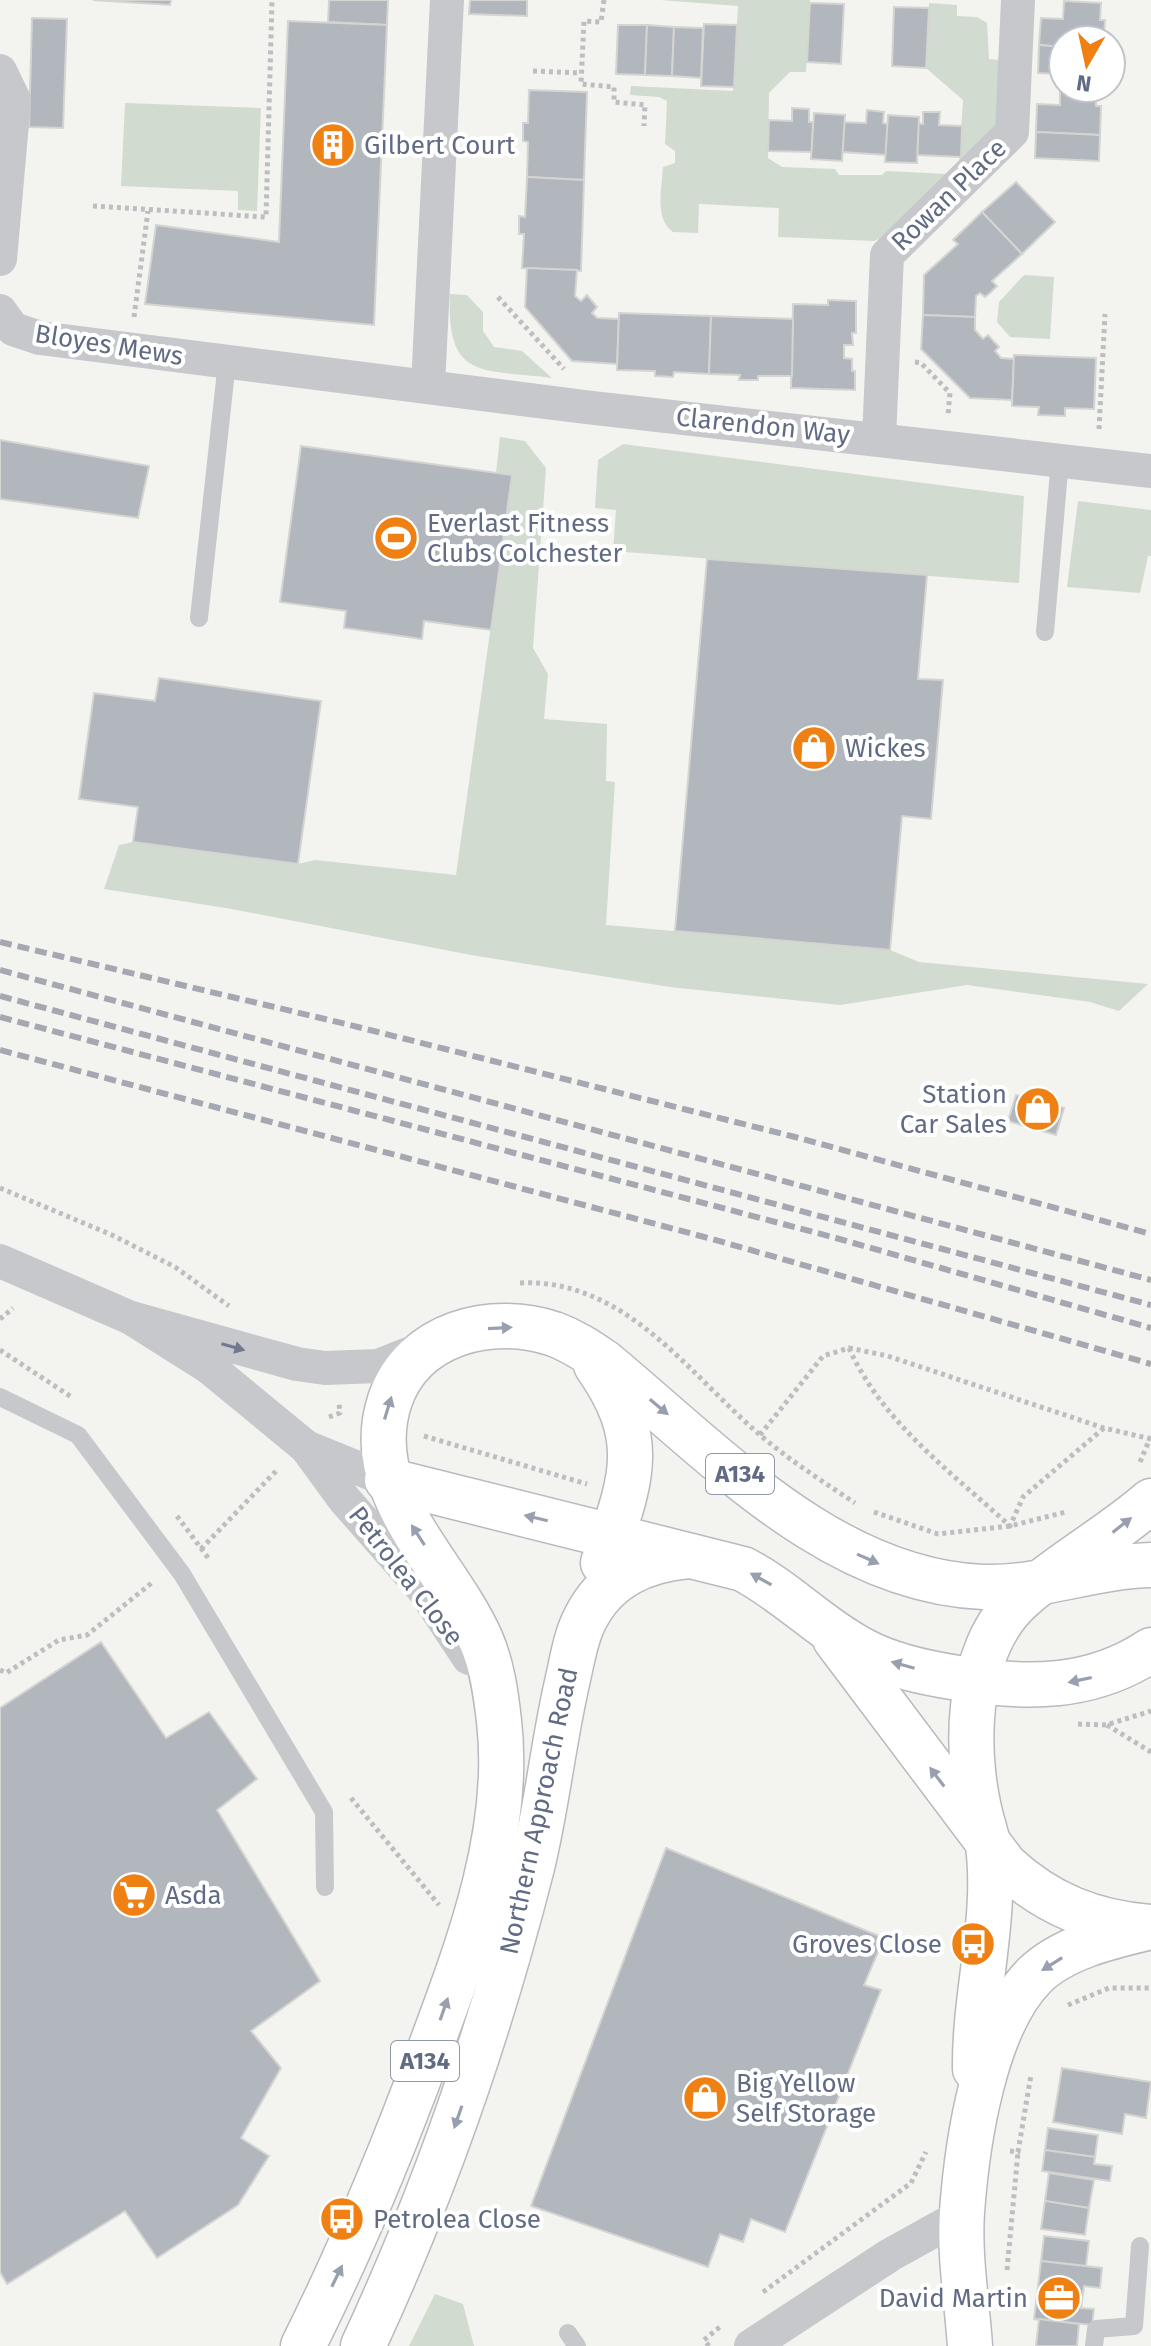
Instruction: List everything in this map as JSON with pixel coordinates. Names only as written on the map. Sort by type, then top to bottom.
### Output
[{"type":"main road","name":"A134","points":[[1151,1565],[1085,1570],[1047,1581],[982,1587],[897,1572],[829,1541],[777,1505],[604,1362],[575,1343],[551,1333],[501,1327],[473,1330],[426,1347],[408,1364],[390,1400],[382,1436],[387,1480],[712,1560],[756,1576],[865,1652],[897,1664],[979,1681],[1041,1687],[1076,1681],[1122,1667],[1151,1650]]},
{"type":"main road","name":"A134","points":[[575,1343],[612,1388],[630,1441],[632,1471],[584,1620]]},
{"type":"main road","name":"Northern Approach Road","points":[[303,2346],[363,2221],[467,1941],[489,1859],[502,1761],[493,1679],[482,1642],[387,1480]]},
{"type":"main road","name":"A134","points":[[987,1838],[974,1788],[970,1750],[979,1681],[987,1652],[1009,1610],[1151,1501]]},
{"type":"main road","name":"Northern Approach Road","points":[[363,2346],[438,2173],[490,2020],[533,1863],[562,1705],[584,1620],[601,1594],[641,1564],[688,1556]]},
{"type":"main road","name":"A134","points":[[823,1625],[1005,1865],[1029,1887],[1059,1905],[1126,1925],[1151,1927]]},
{"type":"main road","points":[[970,2346],[962,2215],[975,2120],[974,2020],[991,1896],[987,1838]]},
{"type":"main road","points":[[975,2120],[1005,2018],[1035,1975],[1070,1953],[1151,1927]]},
{"type":"street","points":[[428,386],[447,0]]},
{"type":"street","name":"Rowan Place","points":[[879,439],[887,255],[1012,132],[1018,0]]},
{"type":"street","points":[[0,71],[14,100],[0,259]]},
{"type":"street","name":"Bloyes Mews","points":[[0,311],[13,329],[40,338],[227,362]]},
{"type":"street","name":"Clarendon Way","points":[[227,362],[564,405],[1060,460],[1151,464]]},
{"type":"street","name":"Clarendon Way","points":[[1098,463],[1151,471]]},
{"type":"street","name":"Petrolea Close","points":[[0,1261],[131,1318],[297,1364],[339,1368],[378,1366],[426,1347]]},
{"type":"street","name":"Petrolea Close","points":[[131,1318],[210,1368],[295,1455],[344,1499],[424,1590],[461,1642],[486,1698],[502,1761]]},
{"type":"street","name":"Petrolea Close","points":[[295,1455],[387,1480]]},
{"type":"street","points":[[751,2346],[864,2271],[962,2215]]},
{"type":"lane","points":[[199,618],[227,362]]},
{"type":"lane","points":[[1045,632],[1060,460]]},
{"type":"lane","points":[[0,1397],[78,1435],[182,1574],[324,1812],[325,1887]]},
{"type":"lane","points":[[1094,2346],[1096,2329],[1134,2326],[1140,2246]]},
{"type":"path","points":[[93,206],[266,217],[272,0]]},
{"type":"path","points":[[604,0],[601,22],[584,21],[581,84],[614,87],[614,102],[645,105],[644,126]]},
{"type":"path","points":[[533,71],[581,73]]},
{"type":"path","points":[[130,349],[148,211]]},
{"type":"path","points":[[498,297],[564,365],[564,405]]},
{"type":"path","points":[[1098,463],[1105,314]]},
{"type":"path","points":[[882,359],[921,363],[950,393],[946,446]]},
{"type":"path","points":[[1,1316],[11,1308],[21,1308]]},
{"type":"path","points":[[849,1348],[861,1375],[891,1416],[1010,1526]]},
{"type":"path","points":[[760,1435],[823,1356],[849,1348],[888,1356],[1104,1428],[1151,1439]]},
{"type":"path","points":[[210,1560],[203,1547],[295,1455],[320,1421],[340,1413],[339,1368]]},
{"type":"path","points":[[1010,1526],[1023,1497],[1104,1428]]},
{"type":"path","points":[[938,1534],[1042,1519]]},
{"type":"path","points":[[0,1670],[6,1673],[59,1640],[87,1635],[159,1577]]},
{"type":"path","points":[[1151,1711],[1106,1725],[1151,1752]]},
{"type":"path","points":[[347,1792],[445,1916]]},
{"type":"path","points":[[1008,2279],[1018,2152]]},
{"type":"path","points":[[704,2340],[709,2346]]},
{"type":"shaded area","points":[[660,0],[810,0],[806,72],[790,72],[769,93],[768,158],[782,167],[835,169],[839,175],[882,175],[886,171],[947,174],[959,163],[887,235],[874,241],[778,237],[779,208],[699,204],[698,233],[673,232],[663,219],[660,202],[663,167],[675,163],[675,151],[665,144],[667,101],[659,97],[630,95],[631,86],[733,91],[738,6]]},
{"type":"shaded area","points":[[929,3],[957,5],[957,16],[977,17],[987,23],[989,59],[1001,60],[997,125],[959,163],[963,100],[926,68]]},
{"type":"shaded area","points":[[125,103],[261,108],[257,211],[238,210],[238,191],[121,186]]},
{"type":"shaded area","points":[[1024,275],[1054,277],[1050,339],[1010,337],[997,322],[999,302]]},
{"type":"shaded area","points":[[450,294],[467,295],[483,312],[483,331],[494,347],[522,351],[552,378],[488,370],[473,365],[462,356],[454,343]]},
{"type":"shaded area","points":[[500,437],[525,441],[546,468],[533,648],[548,674],[544,719],[607,724],[606,781],[615,782],[606,925],[890,950],[919,962],[1148,984],[1119,1011],[1090,1002],[967,985],[840,1005],[670,987],[471,955],[226,908],[104,889],[119,845],[133,842],[298,864],[315,860],[456,875],[512,475],[496,473]]},
{"type":"shaded area","points":[[623,444],[1024,496],[1019,583],[613,551],[616,510],[595,508],[598,460]]},
{"type":"shaded area","points":[[1078,501],[1151,510],[1151,556],[1148,556],[1140,593],[1067,587]]},
{"type":"shaded area","points":[[435,2294],[463,2304],[474,2346],[409,2346]]},
{"type":"building","points":[[93,0],[171,0],[170,5]]},
{"type":"building","points":[[329,0],[388,0],[387,25],[328,22]]},
{"type":"building","points":[[470,0],[527,0],[527,16],[469,14]]},
{"type":"building","points":[[1064,1],[1101,3],[1100,20],[1105,20],[1105,24],[1047,24],[1047,46],[1039,45],[1041,18],[1063,19]]},
{"type":"building","points":[[810,3],[844,4],[841,64],[807,62]]},
{"type":"building","points":[[894,7],[929,8],[926,68],[892,66]]},
{"type":"building","points":[[32,18],[67,19],[63,128],[29,127]]},
{"type":"building","name":"Gilbert Court","points":[[288,21],[387,25],[374,325],[145,304],[156,225],[279,242]]},
{"type":"building","points":[[704,24],[737,25],[734,87],[701,86]]},
{"type":"building","points":[[618,25],[647,25],[645,75],[616,74]]},
{"type":"building","points":[[647,25],[674,27],[672,76],[645,75]]},
{"type":"building","points":[[674,27],[703,28],[701,78],[672,76]]},
{"type":"building","points":[[1039,45],[1047,46],[1047,73],[1038,73]]},
{"type":"building","points":[[529,90],[587,92],[584,180],[527,177],[528,142],[523,141],[523,123],[528,123]]},
{"type":"building","points":[[1037,104],[1101,106],[1100,135],[1036,132]]},
{"type":"building","points":[[792,108],[809,109],[809,122],[813,122],[812,152],[768,151],[769,120],[792,121]]},
{"type":"building","points":[[867,110],[884,112],[883,123],[888,124],[886,155],[842,152],[844,122],[866,123]]},
{"type":"building","points":[[923,112],[940,112],[939,125],[962,126],[961,157],[917,155],[918,123],[923,124]]},
{"type":"building","points":[[814,113],[845,115],[842,161],[811,159]]},
{"type":"building","points":[[888,115],[919,117],[917,163],[885,162]]},
{"type":"building","points":[[1036,132],[1100,135],[1099,161],[1035,158]]},
{"type":"building","points":[[527,177],[584,180],[581,271],[522,268],[524,234],[519,234],[519,216],[525,217]]},
{"type":"building","points":[[1016,182],[1055,222],[1022,254],[982,212]]},
{"type":"building","points":[[982,212],[1022,254],[992,281],[997,286],[991,292],[985,297],[980,293],[976,296],[975,317],[923,315],[924,275],[958,244],[953,240]]},
{"type":"building","points":[[527,268],[577,270],[575,296],[581,301],[587,295],[597,307],[592,313],[597,318],[619,319],[617,364],[572,361],[525,307]]},
{"type":"building","points":[[828,300],[856,301],[853,345],[844,345],[844,358],[852,359],[852,371],[855,371],[855,390],[791,388],[793,304],[828,305]]},
{"type":"building","points":[[619,313],[711,316],[709,374],[674,372],[673,377],[655,376],[655,371],[617,370]]},
{"type":"building","points":[[923,315],[975,317],[975,330],[983,339],[988,335],[999,347],[995,351],[1001,358],[1014,359],[1012,400],[970,398],[921,349]]},
{"type":"building","points":[[711,316],[793,319],[792,376],[758,376],[758,380],[739,380],[740,375],[709,374]]},
{"type":"building","points":[[1014,355],[1096,358],[1094,409],[1065,408],[1065,416],[1038,415],[1039,407],[1012,406]]},
{"type":"building","points":[[0,440],[149,466],[138,518],[0,499]]},
{"type":"building","name":"Everlast Fitness Clubs Colchester","points":[[301,446],[512,475],[491,630],[424,621],[422,639],[344,628],[346,611],[280,602]]},
{"type":"building","name":"Wickes","points":[[707,559],[927,575],[918,679],[943,680],[931,819],[902,816],[890,950],[675,931]]},
{"type":"building","points":[[159,678],[321,701],[298,864],[133,842],[138,807],[79,799],[94,693],[155,701]]},
{"type":"building","points":[[1016,1095],[1064,1108],[1056,1135],[1008,1121]]},
{"type":"building","name":"Asda","points":[[101,1642],[166,1738],[209,1712],[257,1779],[217,1810],[320,1981],[251,2031],[281,2068],[241,2138],[269,2156],[238,2205],[157,2258],[125,2211],[7,2284],[0,2272],[0,1708]]},
{"type":"building","name":"Big Yellow Self Storage","points":[[666,1848],[884,1938],[864,1985],[881,1990],[785,2232],[751,2219],[743,2242],[720,2234],[708,2267],[531,2206]]},
{"type":"building","points":[[1062,2068],[1151,2082],[1146,2118],[1125,2114],[1122,2134],[1053,2122]]},
{"type":"building","points":[[1048,2128],[1098,2135],[1095,2157],[1045,2150]]},
{"type":"building","points":[[1045,2150],[1095,2157],[1094,2164],[1112,2166],[1110,2181],[1042,2171]]},
{"type":"building","points":[[1049,2173],[1094,2180],[1089,2208],[1045,2201]]},
{"type":"building","points":[[1045,2201],[1089,2208],[1085,2235],[1041,2229]]},
{"type":"building","points":[[1044,2236],[1089,2241],[1086,2266],[1041,2261]]},
{"type":"building","name":"David Martin","points":[[1041,2261],[1102,2268],[1100,2288],[1084,2286],[1081,2308],[1094,2309],[1092,2325],[1034,2319]]},
{"type":"building","points":[[1039,2319],[1079,2324],[1077,2346],[1036,2346]]},
{"type":"railway","points":[[0,942],[346,1024],[795,1137],[1151,1234]]},
{"type":"railway","points":[[0,970],[1151,1280]]},
{"type":"railway","points":[[0,996],[1151,1305]]},
{"type":"railway","points":[[0,1017],[836,1238],[1151,1328]]},
{"type":"railway","points":[[0,1050],[712,1239],[1151,1364]]},
{"type":"place","name":"Gilbert Court","points":[[333,145]]},
{"type":"place","name":"Everlast Fitness Clubs Colchester","points":[[396,538]]},
{"type":"place","name":"Wickes","points":[[814,748]]},
{"type":"place","name":"Station Car Sales","points":[[1038,1109]]},
{"type":"place","name":"Asda","points":[[134,1895]]},
{"type":"place","name":"Groves Close","points":[[973,1944]]},
{"type":"place","name":"Big Yellow Self Storage","points":[[705,2098]]},
{"type":"place","name":"Petrolea Close","points":[[342,2219]]},
{"type":"place","name":"David Martin","points":[[1059,2298]]}]
